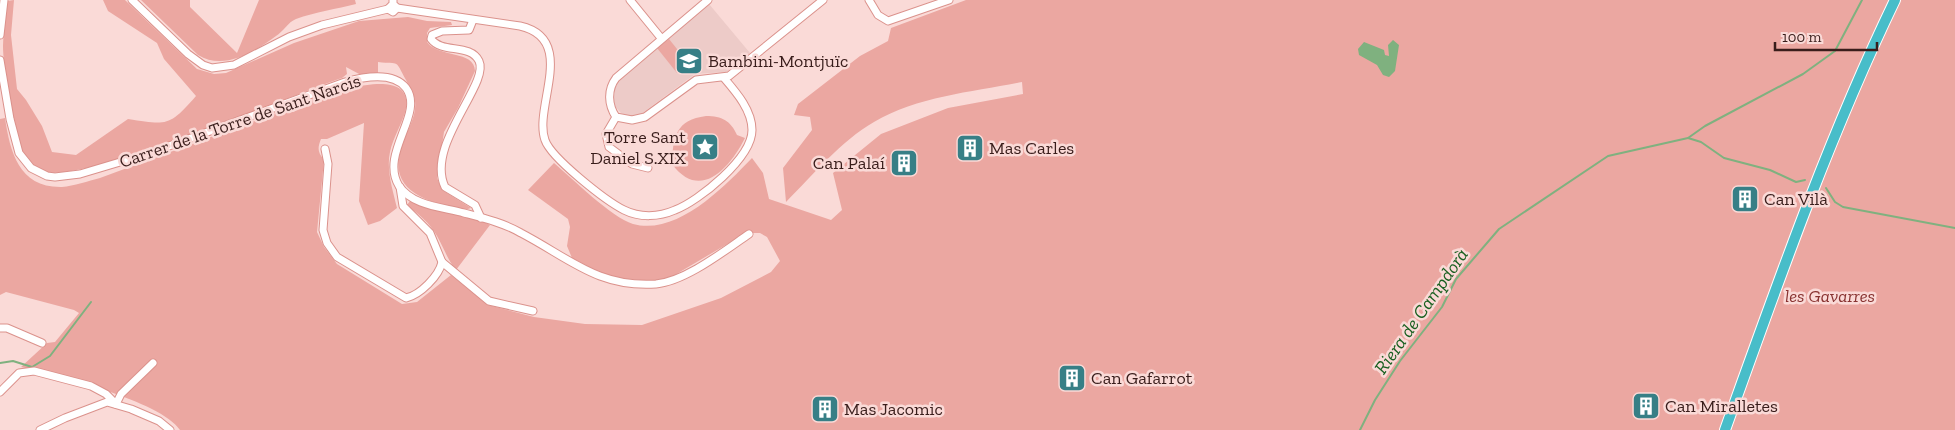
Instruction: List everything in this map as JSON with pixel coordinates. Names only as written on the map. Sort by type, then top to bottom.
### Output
[{"type":"highway","points":[[1725,430],[1806,206],[1871,51],[1896,0]]},
{"type":"street","points":[[0,35],[4,0]]},
{"type":"street","points":[[132,0],[188,54],[212,68],[229,67],[289,38],[322,25],[393,5],[528,28],[541,38],[548,51],[551,68],[544,131],[548,147],[556,158],[604,196],[622,209],[636,214],[653,216],[682,207],[722,177],[744,151],[751,138],[751,120],[741,99],[724,78]]},
{"type":"street","points":[[630,0],[661,38]]},
{"type":"street","points":[[616,117],[610,102],[612,83],[620,73],[708,0]]},
{"type":"street","points":[[616,117],[632,120],[645,116],[696,80],[724,78],[823,0]]},
{"type":"street","points":[[869,0],[878,15],[888,21],[949,0]]},
{"type":"street","points":[[473,20],[469,30],[437,32],[432,35],[431,39],[437,45],[469,52],[479,62],[480,69],[476,80],[446,140],[442,178],[445,187],[475,205],[481,218]]},
{"type":"street","name":"Carrer de la Torre de Sant Narcís","points":[[0,60],[10,118],[19,153],[31,168],[47,176],[55,177],[80,174],[146,154],[345,82],[374,77],[396,80],[408,91],[411,105],[394,158],[396,178],[404,206],[430,233],[442,262]]},
{"type":"street","points":[[616,117],[606,134],[608,147],[632,164],[648,168]]},
{"type":"street","points":[[324,149],[328,164],[323,230],[327,243],[337,257],[406,298],[414,295],[432,280],[441,268],[442,262]]},
{"type":"street","points":[[400,187],[417,202],[481,218],[520,232],[593,273],[625,284],[669,281],[699,266],[749,234]]},
{"type":"street","points":[[442,262],[489,301],[533,311]]},
{"type":"street","points":[[0,328],[7,328],[42,343]]},
{"type":"street","points":[[116,404],[121,394],[153,363]]},
{"type":"street","points":[[0,392],[20,373],[34,371],[91,386],[106,394],[116,404]]},
{"type":"street","points":[[40,430],[102,402],[116,404],[159,421],[170,430]]},
{"type":"shaded area","name":"Bambini-Montjuïc","points":[[709,4],[750,53],[726,72],[695,74],[641,114],[629,116],[621,113],[614,105],[612,95],[619,79]]},
{"type":"shaded area","points":[[1393,40],[1399,45],[1395,71],[1389,77],[1383,75],[1377,65],[1359,55],[1358,49],[1364,42],[1384,50],[1385,55],[1389,56],[1388,45]]},
{"type":"green space","points":[[14,0],[11,35],[17,89],[42,126],[52,152],[76,155],[128,119],[160,123],[173,118],[196,96],[164,59],[157,43],[108,11],[103,0],[125,0],[197,69],[214,74],[226,73],[294,43],[359,21],[408,17],[427,21],[451,22],[452,25],[430,28],[427,33],[427,42],[439,50],[469,60],[473,64],[475,71],[458,108],[444,132],[437,178],[442,190],[471,208],[465,210],[436,203],[423,198],[404,183],[399,172],[399,159],[403,142],[413,117],[415,101],[413,92],[400,68],[394,63],[378,62],[378,73],[361,75],[346,67],[347,74],[342,78],[141,152],[98,165],[64,172],[43,171],[32,164],[22,150],[17,139],[8,98],[3,40],[7,1]]},
{"type":"green space","points":[[141,0],[190,0],[190,7],[237,53],[259,0],[355,0],[356,4],[296,19],[290,22],[279,34],[249,53],[238,58],[218,61],[198,55]]},
{"type":"green space","name":"les Gavarres","points":[[966,0],[1955,0],[1955,430],[180,430],[169,419],[131,399],[58,376],[21,367],[47,343],[55,342],[79,313],[74,310],[6,292],[0,295],[0,119],[5,118],[14,155],[26,175],[47,186],[62,187],[100,178],[327,94],[376,84],[399,88],[405,96],[406,108],[391,146],[389,159],[390,180],[397,208],[380,221],[368,225],[359,201],[364,123],[327,139],[321,139],[319,150],[324,160],[317,232],[324,247],[337,264],[402,304],[417,302],[451,275],[488,305],[534,317],[585,324],[642,325],[721,298],[771,272],[780,261],[767,237],[760,233],[746,233],[673,276],[659,281],[622,279],[599,272],[572,258],[567,246],[570,227],[568,219],[528,190],[554,163],[614,214],[633,224],[650,226],[666,223],[683,216],[699,206],[714,195],[752,158],[763,173],[769,199],[831,220],[842,210],[833,173],[881,134],[948,108],[1023,94],[1022,82],[946,96],[891,113],[874,122],[850,139],[786,202],[783,168],[812,130],[810,117],[794,115],[798,104],[860,56],[888,41],[891,28]]},
{"type":"green space","points":[[669,39],[689,64],[677,73],[657,48]]},
{"type":"green space","points":[[706,116],[725,120],[732,126],[737,135],[745,138],[723,169],[703,180],[693,180],[683,175],[672,164],[675,138],[678,131],[688,121]]},
{"type":"green space","points":[[410,201],[429,208],[480,220],[490,225],[456,270],[431,227],[407,205]]},
{"type":"waterway","name":"Riera de Campdorà","points":[[1360,430],[1375,400],[1400,361],[1442,307],[1456,279],[1499,229],[1608,156],[1688,138],[1705,126],[1803,74],[1835,51],[1862,0]]},
{"type":"waterway","points":[[1688,138],[1701,142],[1724,158],[1770,170],[1796,182],[1805,180]]},
{"type":"waterway","points":[[1826,188],[1835,202],[1843,207],[1955,228]]},
{"type":"waterway","points":[[0,363],[13,361],[32,367],[50,356],[91,302]]},
{"type":"place","name":"Bambini-Montjuïc","points":[[689,61]]},
{"type":"place","name":"Torre Sant Daniel S.XIX","points":[[705,147]]},
{"type":"place","name":"Mas Carles","points":[[970,148]]},
{"type":"place","name":"Can Palaí","points":[[904,163]]},
{"type":"place","name":"Can Vilà","points":[[1745,199]]},
{"type":"place","name":"Can Gafarrot","points":[[1072,378]]},
{"type":"place","name":"Can Miralletes","points":[[1646,406]]},
{"type":"place","name":"Mas Jacomic","points":[[825,409]]}]
